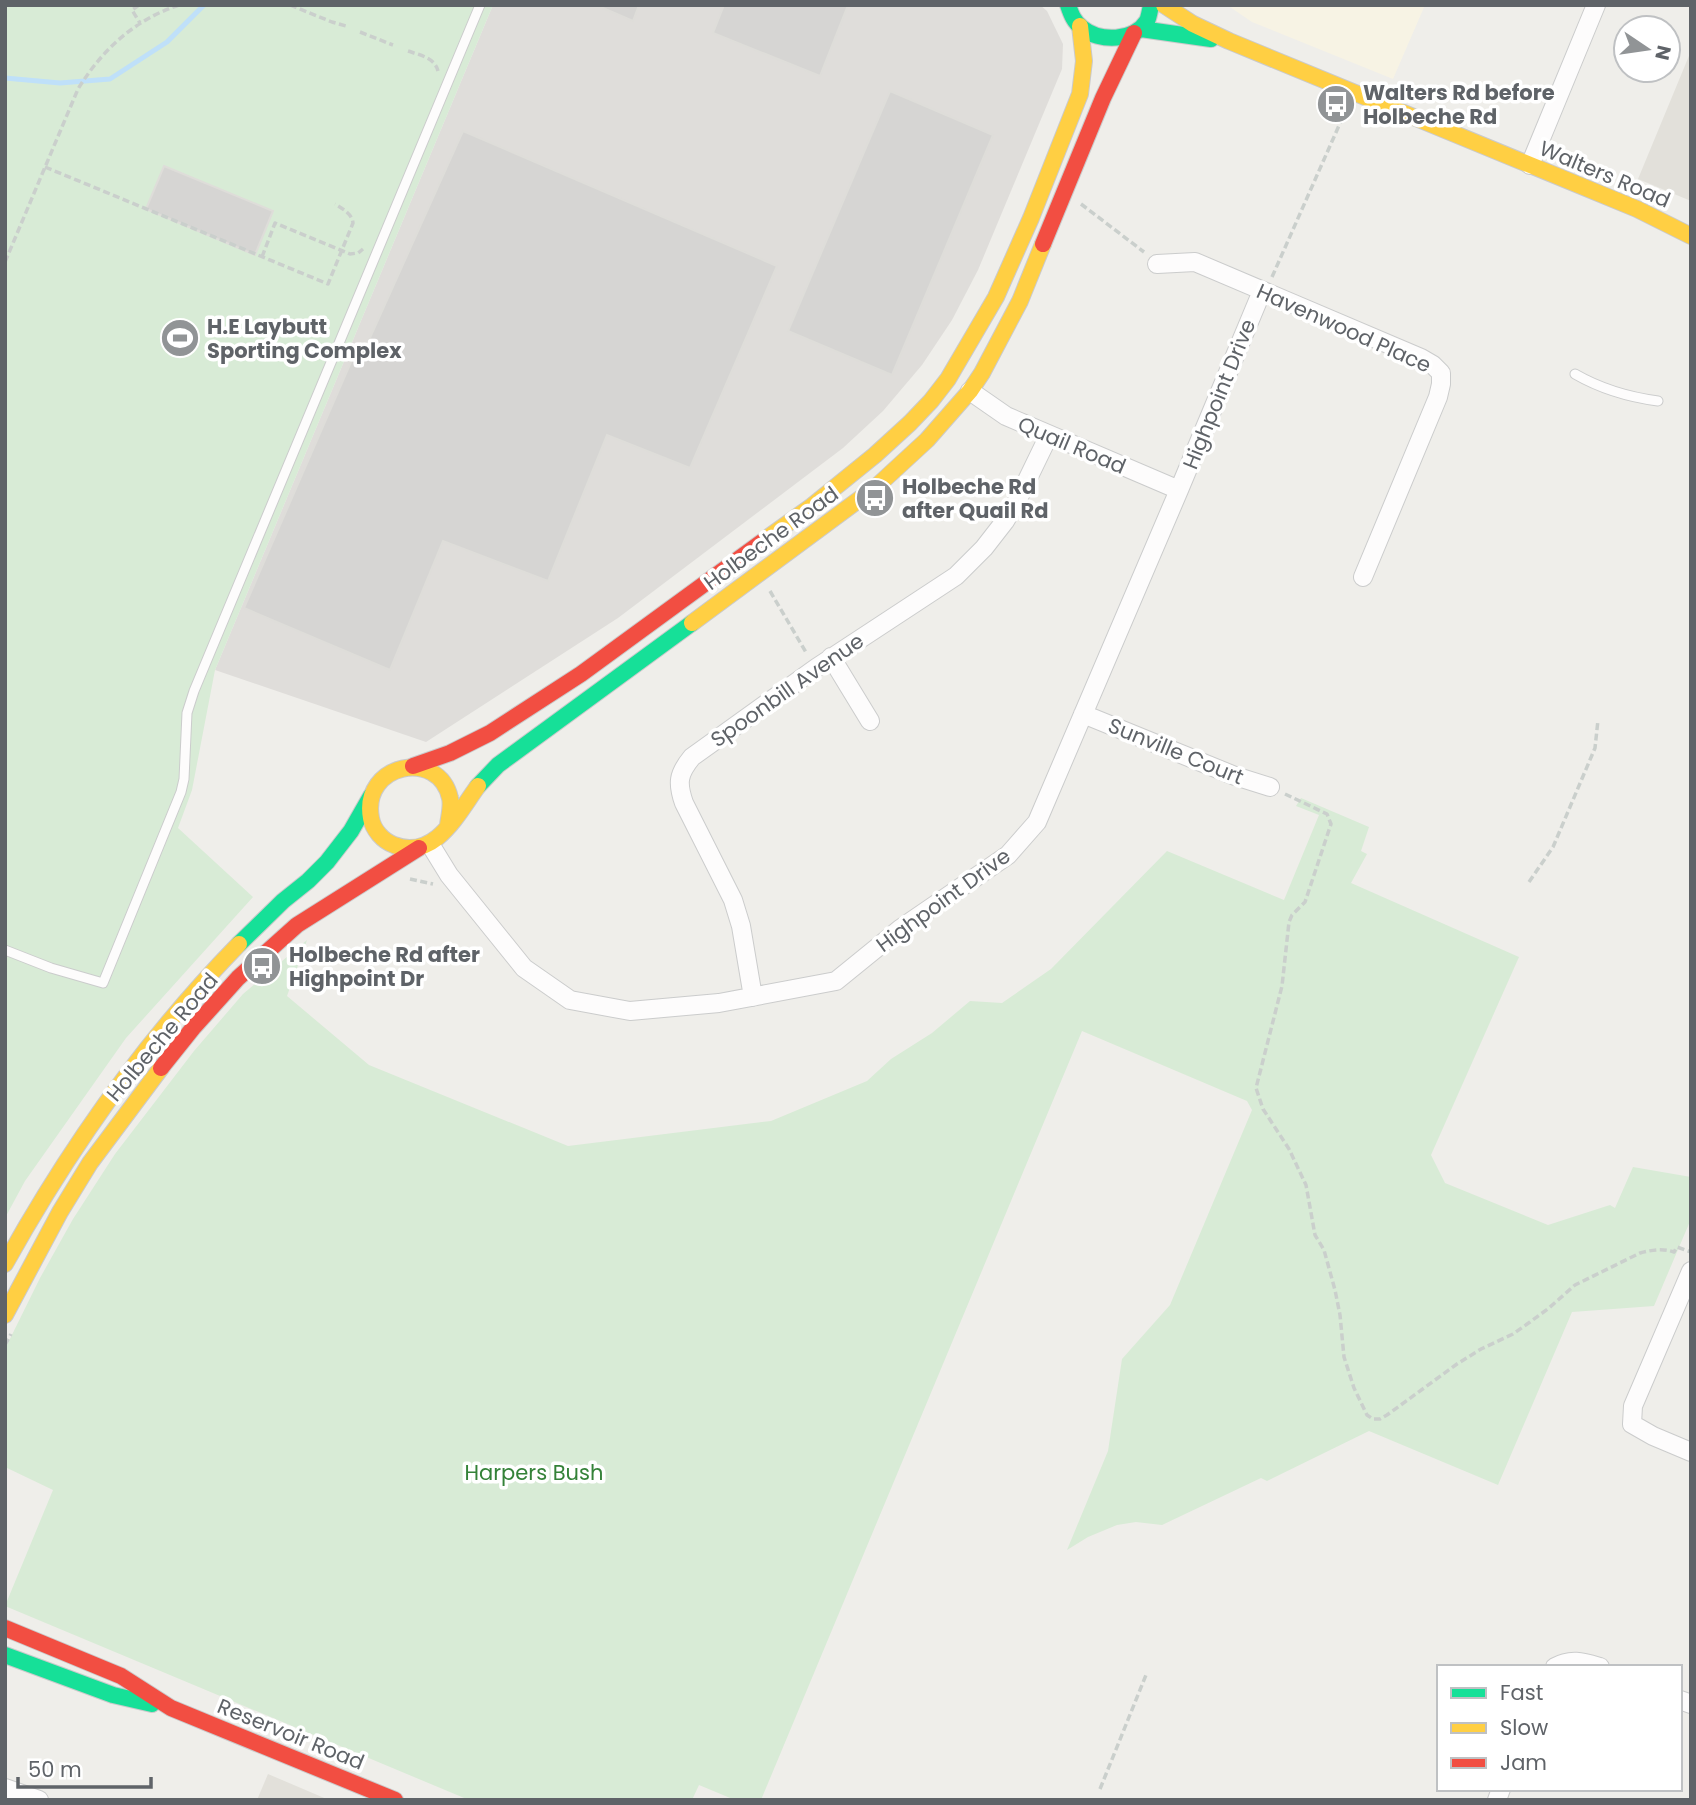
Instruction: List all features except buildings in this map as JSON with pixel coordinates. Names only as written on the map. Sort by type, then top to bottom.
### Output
[{"type":"street","points":[[1068,5],[1068,11],[1080,26]]},
{"type":"street","name":"Holbeche Road","points":[[448,825],[477,785],[498,765],[876,487],[927,440],[970,391],[1020,301],[1103,98],[1137,31],[1148,20],[1151,5]]},
{"type":"street","name":"Walters Road","points":[[1164,5],[1193,24],[1229,41],[1637,209],[1691,236]]},
{"type":"street","points":[[1530,164],[1591,7]]},
{"type":"street","name":"Walters Road","points":[[1080,26],[1099,37],[1112,39],[1124,38],[1137,31],[1229,41]]},
{"type":"street","name":"Holbeche Road","points":[[413,766],[450,753],[490,733],[581,674],[812,506],[874,455],[931,401],[954,369],[996,297],[1031,218],[1080,94],[1084,61],[1080,26]]},
{"type":"street","name":"Havenwood Place","points":[[1157,264],[1195,262],[1421,358],[1441,373],[1438,397],[1363,577]]},
{"type":"street","name":"Highpoint Drive","points":[[424,846],[524,968],[570,1000],[630,1011],[719,1003],[836,981],[900,929],[1008,855],[1037,822],[1264,291]]},
{"type":"street","name":"Quail Road","points":[[970,391],[1006,416],[1179,490]]},
{"type":"street","name":"Spoonbill Avenue","points":[[753,998],[741,926],[733,900],[680,790],[679,778],[684,767],[692,757],[831,657],[956,576],[998,530],[1017,501],[1049,435]]},
{"type":"street","points":[[831,657],[870,721]]},
{"type":"street","name":"Sunville Court","points":[[1083,714],[1235,776],[1270,787]]},
{"type":"street","points":[[400,767],[427,769],[438,776],[446,786],[452,813],[440,836],[424,846],[408,849],[396,847],[385,841],[376,831],[369,807],[371,794],[378,782],[400,767]]},
{"type":"street","name":"Holbeche Road","points":[[5,1264],[33,1212],[73,1148],[129,1070],[190,997],[268,916],[336,853],[350,834],[371,794]]},
{"type":"street","name":"Holbeche Road","points":[[5,1315],[23,1278],[90,1163],[142,1091],[202,1018],[238,978],[297,925],[424,846]]},
{"type":"street","points":[[1691,1271],[1633,1406],[1632,1424],[1691,1452]]},
{"type":"street","name":"Reservoir Road","points":[[5,1628],[121,1676],[171,1707],[395,1800]]},
{"type":"street","name":"Reservoir Road","points":[[5,1655],[113,1695],[171,1707]]},
{"type":"street","points":[[1560,1664],[1581,1661],[1594,1665]]},
{"type":"street","points":[[5,1788],[39,1800]]},
{"type":"lane","points":[[5,950],[103,984],[181,792],[187,713],[194,691],[480,5]]},
{"type":"lane","points":[[1575,374],[1598,387],[1633,398],[1658,401]]},
{"type":"path","points":[[139,5],[132,10],[140,23]]},
{"type":"path","points":[[5,262],[78,89],[86,77],[104,52],[117,40],[140,23],[179,5]]},
{"type":"path","points":[[290,5],[345,26]]},
{"type":"path","points":[[360,32],[393,45]]},
{"type":"path","points":[[408,51],[433,62],[438,70],[437,75]]},
{"type":"path","points":[[1264,291],[1345,112]]},
{"type":"path","points":[[46,165],[328,284],[353,220],[335,204]]},
{"type":"path","points":[[1065,192],[1139,247],[1157,264]]},
{"type":"path","points":[[262,257],[275,223],[350,254],[358,253],[366,246]]},
{"type":"path","points":[[767,586],[816,668]]},
{"type":"path","points":[[1529,882],[1553,847],[1595,748],[1598,720]]},
{"type":"path","points":[[1270,787],[1326,814],[1331,824],[1305,902],[1289,922],[1282,986],[1256,1088],[1263,1109],[1289,1149],[1306,1185],[1315,1235],[1326,1258],[1340,1315],[1344,1357],[1354,1388],[1367,1415],[1380,1419],[1387,1415],[1457,1364],[1513,1334],[1575,1285],[1588,1278],[1640,1253],[1662,1250],[1674,1252],[1677,1247],[1691,1252]]},
{"type":"path","points":[[402,879],[415,878],[436,885],[449,874]]},
{"type":"path","points":[[5,1345],[11,1334]]},
{"type":"path","points":[[1101,1789],[1146,1675]]},
{"type":"shaded area","points":[[493,5],[1040,5],[1047,11],[1063,44],[1062,69],[978,270],[952,320],[922,365],[883,411],[843,448],[618,618],[426,742],[215,670]]},
{"type":"shaded area","points":[[1227,5],[1425,5],[1393,79],[1252,22]]},
{"type":"shaded area","points":[[1691,51],[1691,201],[1638,179],[1677,84],[1682,84],[1682,73]]},
{"type":"shaded area","points":[[268,1774],[329,1800],[257,1800]]},
{"type":"green space","name":"H.E Laybutt Sporting Complex","points":[[5,5],[493,5],[215,670],[192,790],[178,828],[253,897],[126,1038],[25,1181],[5,1218]]},
{"type":"green space","name":"Harpers Bush","points":[[1301,798],[1369,827],[1361,851],[1367,854],[1351,883],[1519,957],[1431,1155],[1445,1183],[1548,1225],[1610,1205],[1615,1208],[1633,1167],[1691,1177],[1691,1219],[1654,1306],[1572,1312],[1498,1485],[1369,1431],[1267,1481],[1261,1478],[1162,1525],[1136,1522],[1117,1525],[1088,1537],[1067,1550],[1108,1451],[1122,1359],[1170,1305],[1252,1110],[1247,1101],[1082,1031],[761,1800],[735,1800],[699,1785],[692,1800],[469,1800],[5,1606],[53,1490],[5,1467],[5,1349],[73,1219],[115,1154],[194,1051],[243,994],[307,940],[287,996],[369,1065],[568,1146],[771,1121],[867,1081],[891,1059],[932,1033],[970,1001],[1002,1003],[1051,969],[1167,851],[1284,900],[1319,815],[1296,806]]},
{"type":"waterway","points":[[5,78],[60,83],[110,79],[167,42],[204,5]]},
{"type":"traffic: fast","points":[[1068,5],[1075,20],[1089,33],[1116,38],[1141,28],[1148,19],[1151,5]]},
{"type":"traffic: fast","points":[[1141,29],[1211,39]]},
{"type":"traffic: fast","points":[[478,786],[498,765],[692,623]]},
{"type":"traffic: fast","points":[[239,944],[327,862],[351,831],[371,796]]},
{"type":"traffic: fast","points":[[5,1655],[113,1695],[152,1704]]},
{"type":"traffic: slow","points":[[1164,5],[1193,24],[1229,41],[1637,209],[1691,236]]},
{"type":"traffic: slow","points":[[766,539],[875,455],[910,423],[948,379],[996,297],[1031,218],[1080,94],[1084,61],[1080,26]]},
{"type":"traffic: slow","points":[[692,623],[876,487],[927,440],[970,391],[982,373],[1020,301],[1043,244]]},
{"type":"traffic: slow","points":[[448,825],[450,798],[443,782],[432,772],[418,768],[389,774],[378,785],[371,799],[371,818],[379,834],[394,845],[409,848],[422,846],[444,832],[478,786]]},
{"type":"traffic: slow","points":[[5,1264],[56,1178],[111,1096],[172,1018],[239,944]]},
{"type":"traffic: slow","points":[[5,1315],[60,1212],[90,1163],[161,1068]]},
{"type":"traffic: jam","points":[[1043,244],[1103,98],[1134,33]]},
{"type":"traffic: jam","points":[[413,766],[450,753],[490,733],[581,674],[766,539]]},
{"type":"traffic: jam","points":[[161,1068],[238,978],[297,925],[419,848]]},
{"type":"traffic: jam","points":[[5,1628],[121,1676],[171,1708],[395,1800]]},
{"type":"place","name":"Walters Rd before Holbeche Rd","points":[[1336,104]]},
{"type":"place","name":"H.E Laybutt Sporting Complex","points":[[180,338]]},
{"type":"place","name":"Holbeche Rd after Quail Rd","points":[[875,498]]},
{"type":"place","name":"Holbeche Rd after Highpoint Dr","points":[[262,966]]}]
